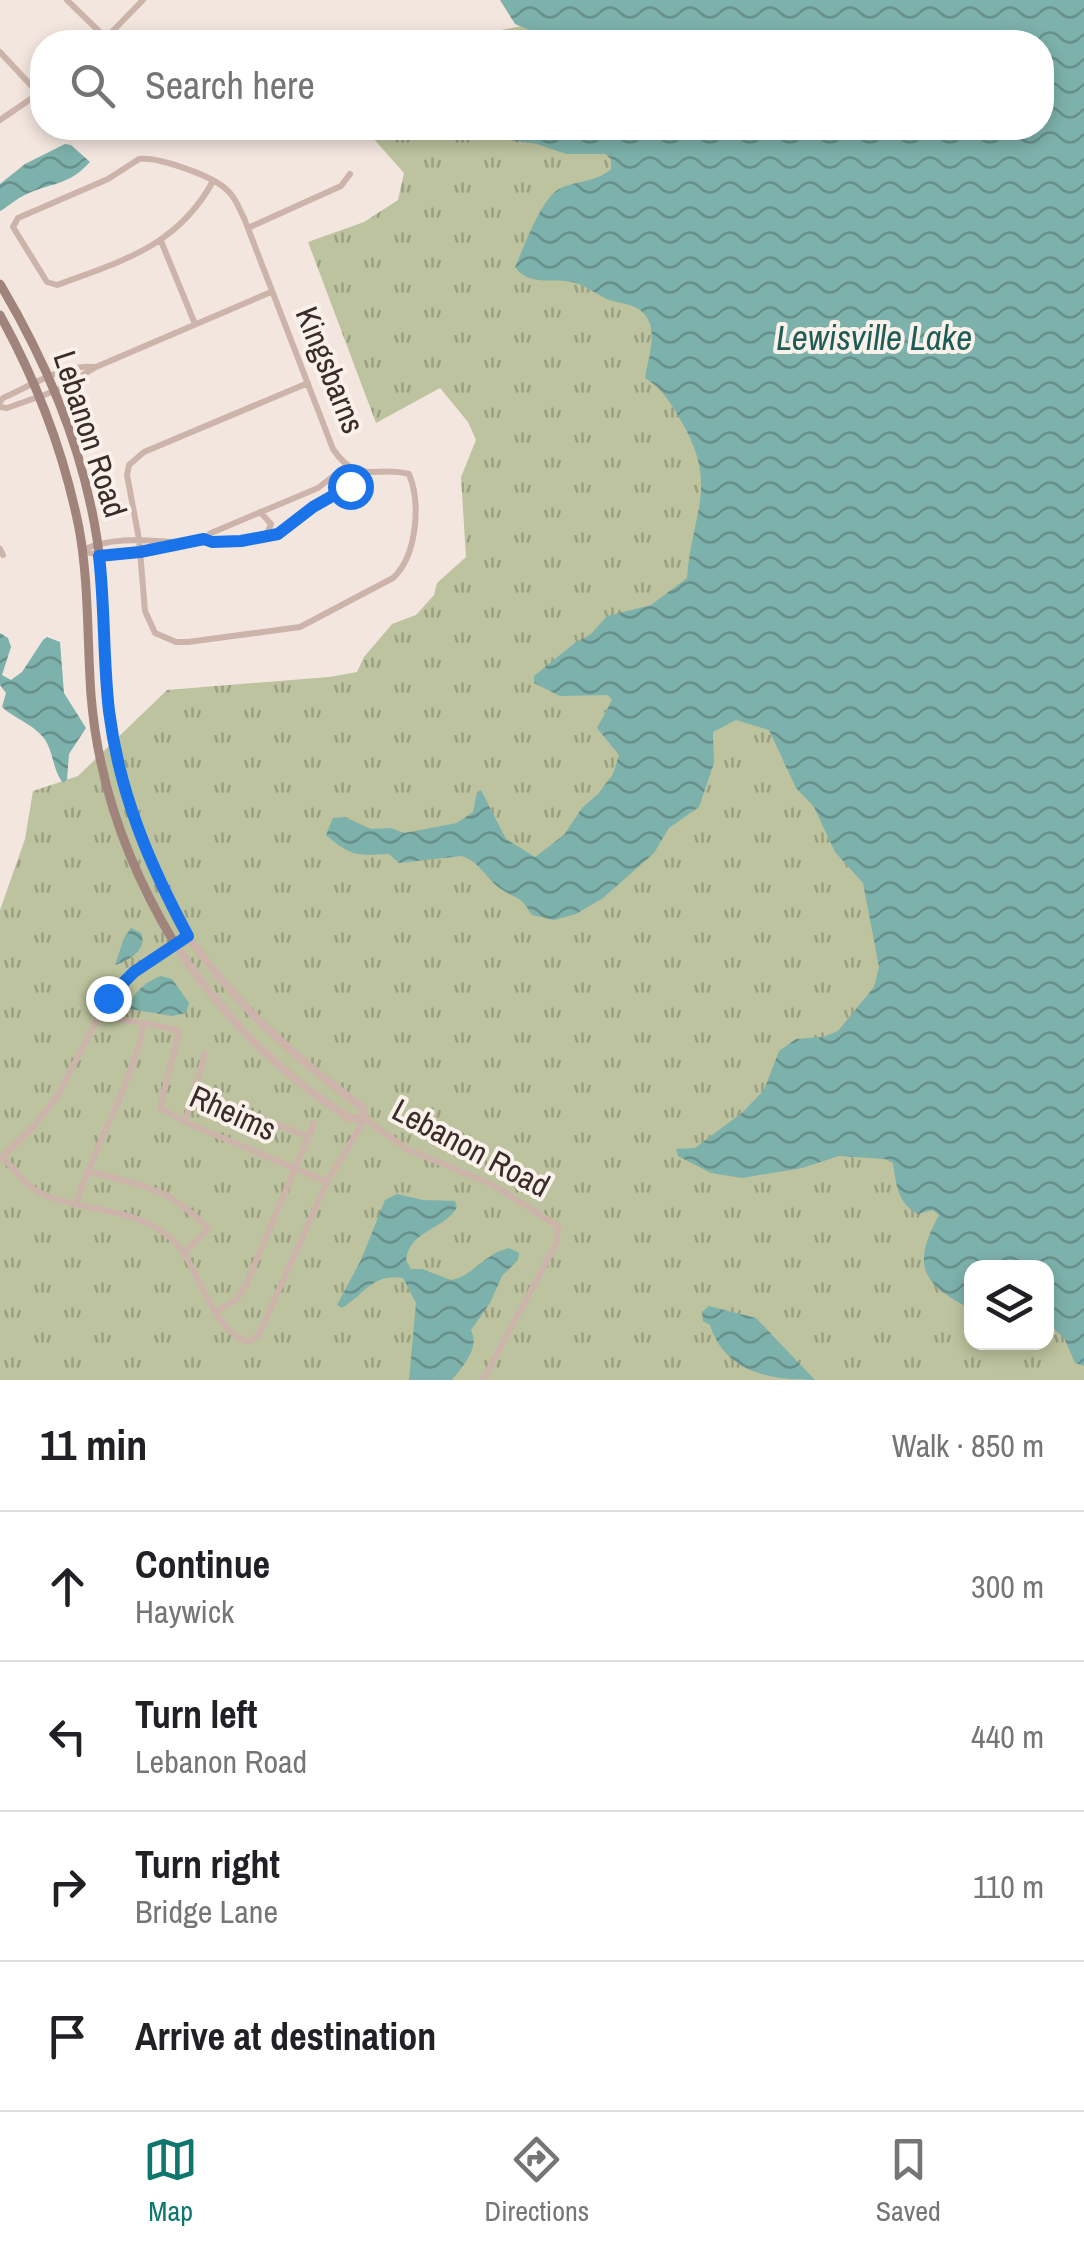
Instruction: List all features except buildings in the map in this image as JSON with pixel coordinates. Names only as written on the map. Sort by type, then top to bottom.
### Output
[{"type":"main road","name":"Lebanon Road","points":[[0,284],[50,378],[80,464],[98,543],[108,693],[121,775],[146,852],[188,936]]},
{"type":"main road","name":"Lebanon Road","points":[[0,315],[34,384],[66,469],[81,551],[98,752],[140,882],[175,944]]},
{"type":"street","points":[[67,0],[95,30]]},
{"type":"street","points":[[114,30],[143,0]]},
{"type":"street","points":[[0,52],[30,82]]},
{"type":"street","points":[[0,120],[30,100]]},
{"type":"street","points":[[153,159],[213,181],[188,219],[162,241],[59,285],[51,285],[14,228],[18,218],[108,178],[132,161],[153,159]]},
{"type":"street","points":[[248,228],[341,186],[350,174]]},
{"type":"street","name":"Kingsbarns","points":[[140,552],[145,611],[155,633],[176,642],[188,642],[277,633],[320,618],[393,578],[404,568],[413,548],[414,485],[409,474],[394,470],[359,472],[346,466],[333,449],[248,228],[232,194],[213,181]]},
{"type":"street","points":[[162,241],[195,324]]},
{"type":"street","points":[[96,367],[77,368],[34,384],[3,398],[0,405],[7,408],[55,390],[96,367],[271,292]]},
{"type":"street","points":[[140,552],[127,475],[130,466],[144,452],[308,383]]},
{"type":"street","points":[[204,539],[210,532],[314,489],[346,466]]},
{"type":"street","points":[[81,551],[99,556],[124,554],[204,539],[212,542],[278,534],[350,486],[359,472]]},
{"type":"street","points":[[314,489],[321,502]]},
{"type":"street","points":[[260,512],[271,524],[265,537]]},
{"type":"street","points":[[81,551],[98,543],[139,538],[184,542]]},
{"type":"street","points":[[122,540],[124,554]]},
{"type":"street","points":[[188,936],[128,978],[98,1014],[58,1095],[2,1158],[47,1196],[142,1222],[168,1236],[184,1252],[216,1312],[240,1339],[248,1342],[259,1334],[326,1182],[365,1118]]},
{"type":"street","name":"Lebanon Road","points":[[188,936],[244,1007],[284,1047],[362,1108],[365,1118]]},
{"type":"street","name":"Lebanon Road","points":[[175,944],[218,1004],[272,1059],[340,1112],[350,1118],[365,1118],[407,1149],[484,1180],[558,1226],[558,1238],[483,1380]]},
{"type":"street","name":"Rheims","points":[[98,1014],[124,1023],[179,1031],[160,1108],[326,1182]]},
{"type":"street","points":[[76,1204],[134,1060],[144,1024]]},
{"type":"street","points":[[272,1059],[284,1047]]},
{"type":"street","points":[[186,1122],[205,1054]]},
{"type":"street","points":[[196,1093],[309,1137]]},
{"type":"street","points":[[216,1312],[236,1300],[246,1285],[314,1123]]},
{"type":"street","points":[[87,1171],[162,1191],[187,1207],[208,1229],[184,1252]]},
{"type":"green space","points":[[606,9],[640,30],[502,30]]},
{"type":"green space","points":[[375,140],[753,140],[1084,1047],[1084,1380],[0,1380],[0,910],[25,839],[33,791],[78,776],[167,690],[357,672],[364,657],[392,624],[416,615],[434,595],[437,583],[466,557],[461,477],[476,440],[468,422],[440,388],[376,423],[308,242],[364,222],[398,200],[404,173]]},
{"type":"water","name":"Lewisville Lake","points":[[500,0],[1084,0],[1084,1366],[1075,1363],[1064,1338],[1054,1328],[1054,1260],[964,1260],[964,1305],[932,1282],[926,1272],[925,1248],[939,1215],[933,1210],[918,1214],[906,1205],[893,1163],[839,1156],[802,1168],[742,1178],[711,1173],[678,1156],[676,1149],[695,1148],[743,1112],[764,1090],[779,1051],[796,1039],[823,1037],[838,1031],[874,987],[879,967],[863,883],[835,852],[814,807],[796,788],[769,730],[736,720],[713,732],[714,763],[699,807],[669,828],[654,853],[603,898],[576,914],[554,920],[532,915],[521,901],[462,856],[399,863],[389,854],[349,851],[326,835],[333,818],[345,817],[371,829],[391,828],[404,833],[457,823],[473,812],[477,792],[481,790],[506,839],[535,857],[564,835],[582,808],[598,794],[613,774],[619,755],[597,728],[612,700],[608,695],[560,696],[534,683],[534,676],[590,635],[607,616],[651,605],[687,578],[700,498],[699,463],[673,407],[645,378],[650,324],[637,308],[609,300],[578,284],[532,279],[515,267],[552,195],[566,186],[605,174],[611,169],[612,160],[605,154],[566,154],[510,140],[1054,140],[1054,30],[530,30],[515,24]]},
{"type":"water","points":[[65,144],[90,162],[68,179],[25,195],[0,211],[0,184],[25,164]]},
{"type":"water","points":[[0,633],[8,638],[11,647],[2,675],[11,680],[22,672],[43,640],[47,637],[60,642],[64,693],[86,728],[69,754],[67,780],[63,783],[43,737],[2,707],[6,693],[0,685]]},
{"type":"water","points":[[131,928],[141,933],[140,949],[115,965],[124,938]]},
{"type":"water","points":[[161,976],[172,979],[189,1003],[186,1013],[172,1016],[130,1009],[140,989]]},
{"type":"water","points":[[397,1194],[455,1201],[457,1207],[445,1221],[414,1242],[406,1260],[411,1269],[451,1280],[500,1251],[509,1248],[519,1253],[471,1330],[472,1350],[452,1380],[409,1380],[416,1303],[403,1278],[383,1279],[342,1308],[337,1305],[361,1260],[385,1200]]},
{"type":"water","points":[[709,1306],[756,1318],[815,1380],[766,1375],[738,1363],[703,1321],[702,1312]]},
{"type":"route","points":[[108,998],[134,972],[188,936],[146,852],[121,775],[108,693],[99,556],[204,539],[241,541],[278,534],[320,502],[350,486]]}]
